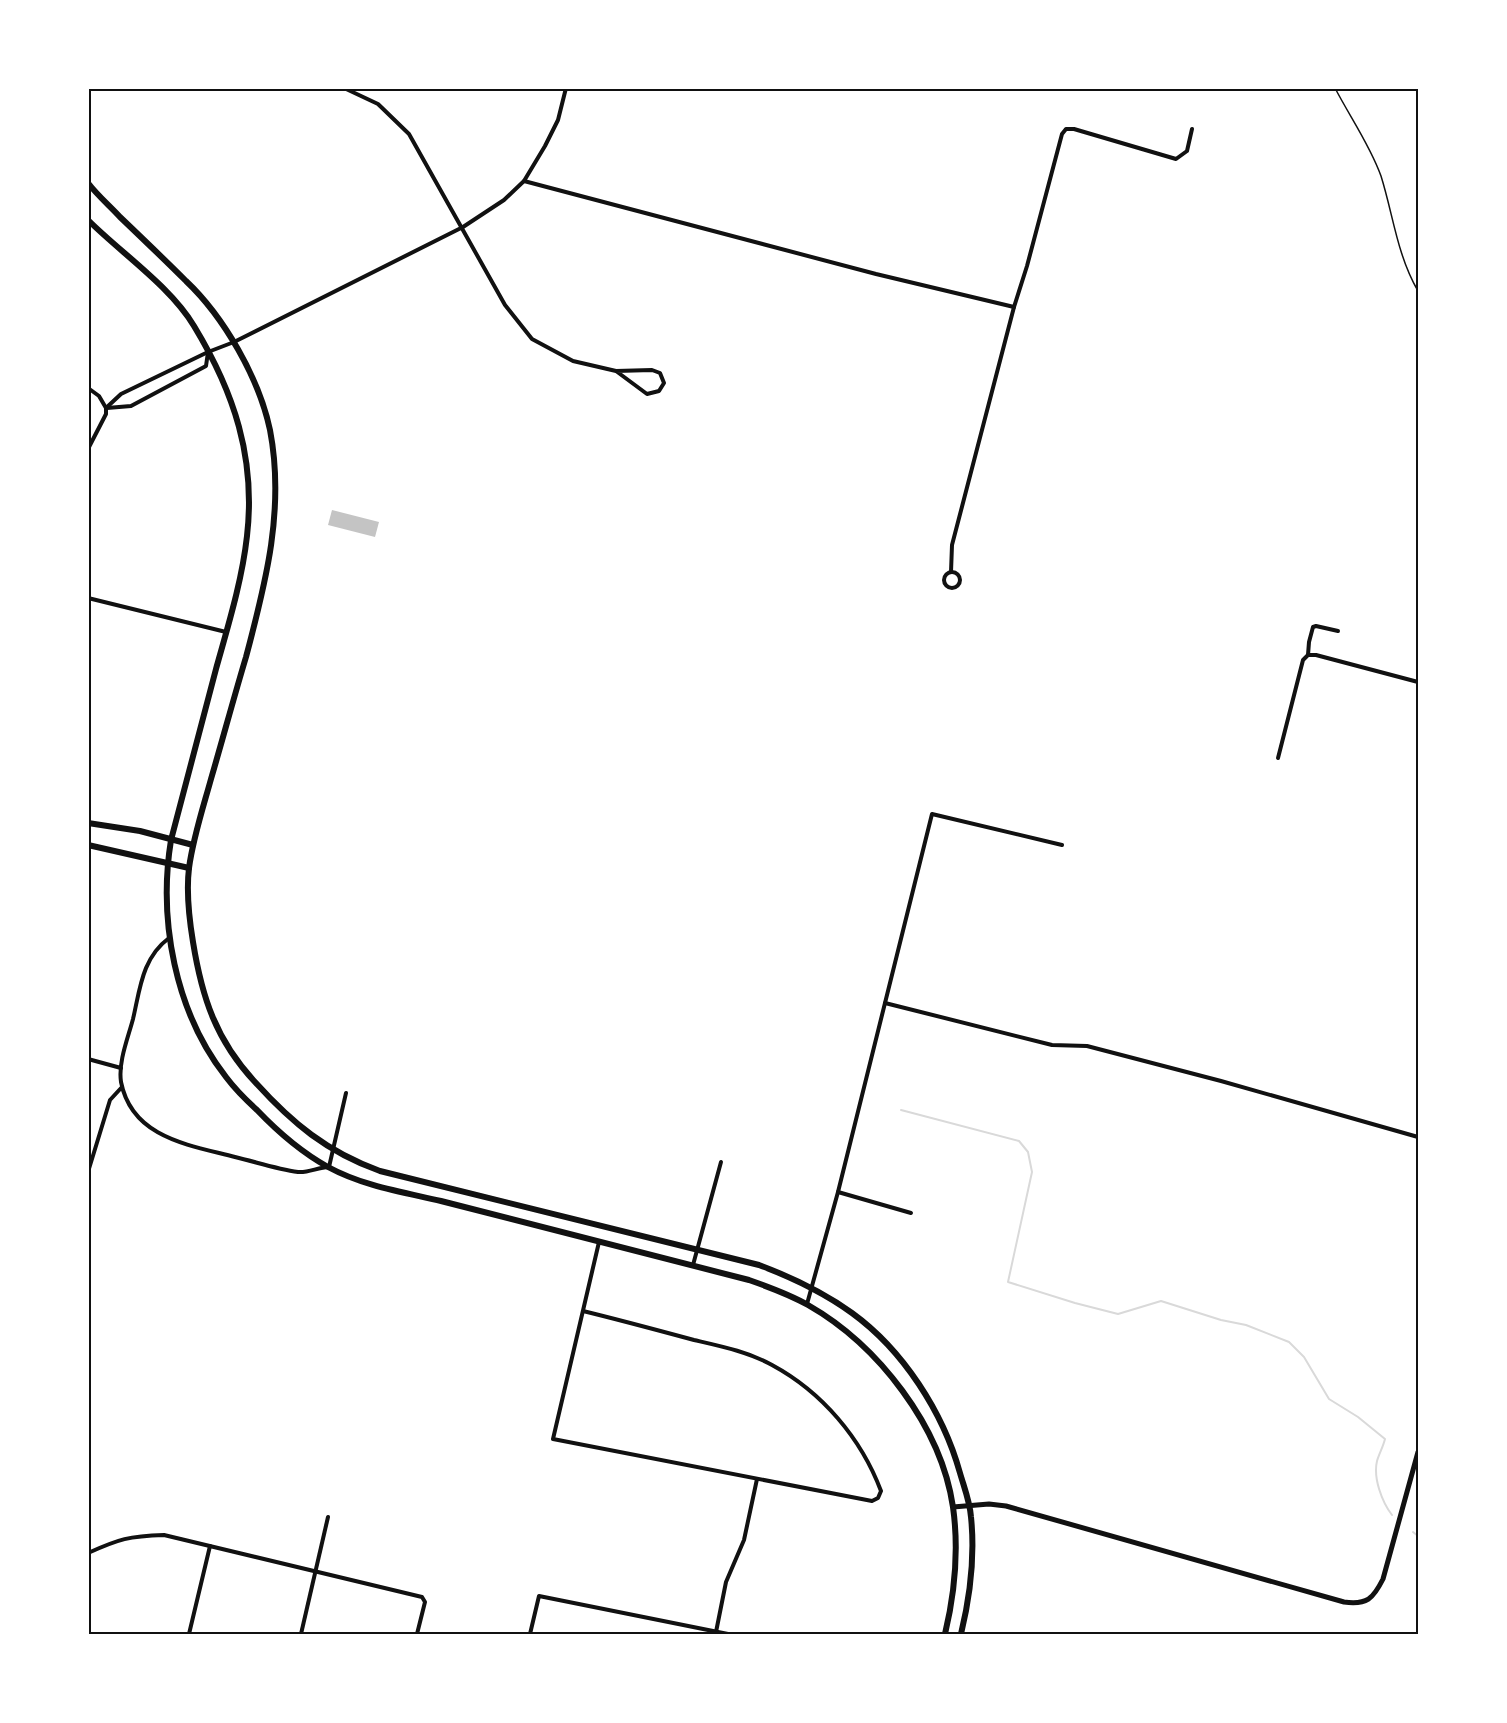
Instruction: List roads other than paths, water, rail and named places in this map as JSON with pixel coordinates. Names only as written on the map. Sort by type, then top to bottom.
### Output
[{"type":"main road","points":[[88,183],[152,249],[189,283],[234,342],[260,398],[269,425],[275,465],[274,532],[262,597],[189,868],[189,919],[201,986],[210,1015],[223,1040],[240,1065],[292,1120],[352,1161],[380,1171],[759,1265],[812,1288],[853,1313],[889,1347],[915,1379],[934,1410],[953,1452],[971,1517],[971,1564],[961,1635]]},
{"type":"main road","points":[[88,220],[178,305],[193,325],[225,383],[234,408],[246,459],[249,502],[247,537],[226,632],[171,840],[167,863],[169,938],[177,971],[195,1025],[225,1076],[286,1138],[329,1167],[354,1179],[389,1190],[599,1241],[777,1289],[807,1304],[831,1320],[859,1342],[878,1361],[921,1417],[939,1458],[953,1507],[956,1568],[945,1635]]},
{"type":"main road","points":[[88,823],[140,831],[194,845]]},
{"type":"main road","points":[[88,845],[189,868]]},
{"type":"street","points":[[344,88],[378,104],[409,134],[505,304],[532,339],[573,361],[615,371],[651,370],[660,373],[664,383],[659,391],[647,394],[615,371]]},
{"type":"street","points":[[106,408],[121,394],[207,352],[234,342],[463,227],[504,200],[524,181],[545,146],[558,120],[566,88]]},
{"type":"street","points":[[951,572],[952,545],[1058,144],[1066,129],[1074,129],[1176,159],[1187,151],[1192,129]]},
{"type":"street","points":[[524,181],[876,274],[1014,307]]},
{"type":"street","points":[[106,408],[131,406],[206,366],[207,352]]},
{"type":"street","points":[[88,388],[99,396],[106,408],[106,414],[88,449]]},
{"type":"street","points":[[951,572],[958,574],[960,581],[959,585],[952,588],[946,586],[944,579],[945,575],[951,572]]},
{"type":"street","points":[[88,598],[226,632]]},
{"type":"street","points":[[1278,758],[1303,660],[1308,655],[1313,627],[1338,631]]},
{"type":"street","points":[[1308,655],[1316,655],[1419,682]]},
{"type":"street","points":[[807,1304],[932,814],[1062,845]]},
{"type":"street","points":[[169,938],[156,947],[144,971],[121,1068],[122,1087],[139,1120],[167,1137],[186,1144],[305,1172],[329,1167],[346,1093]]},
{"type":"street","points":[[885,1003],[1052,1045],[1087,1046],[1419,1137]]},
{"type":"street","points":[[88,1059],[121,1068]]},
{"type":"street","points":[[88,1172],[110,1100],[122,1087]]},
{"type":"street","points":[[692,1266],[721,1162]]},
{"type":"street","points":[[837,1192],[911,1213]]},
{"type":"street","points":[[583,1311],[730,1349],[772,1364],[819,1399],[855,1440],[872,1468],[881,1491],[878,1498],[872,1501],[553,1439],[599,1241]]},
{"type":"street","points":[[953,1507],[989,1504],[1015,1508],[1344,1602],[1359,1603],[1373,1597],[1383,1580],[1419,1452]]},
{"type":"street","points":[[716,1632],[726,1582],[744,1540],[757,1479]]},
{"type":"street","points":[[301,1635],[328,1517]]},
{"type":"street","points":[[88,1553],[120,1539],[138,1535],[164,1535],[422,1597],[425,1602],[417,1635]]},
{"type":"street","points":[[189,1635],[210,1546]]},
{"type":"street","points":[[530,1635],[539,1596],[728,1635]]},
{"type":"waterway","points":[[901,1110],[1019,1141],[1028,1152],[1032,1172],[1008,1282],[1118,1314],[1161,1301],[1221,1320],[1246,1325],[1289,1342],[1304,1357],[1329,1399],[1358,1417],[1385,1439],[1377,1461],[1376,1475],[1382,1497],[1392,1515]]},
{"type":"waterway","points":[[1413,1532],[1418,1536]]}]
